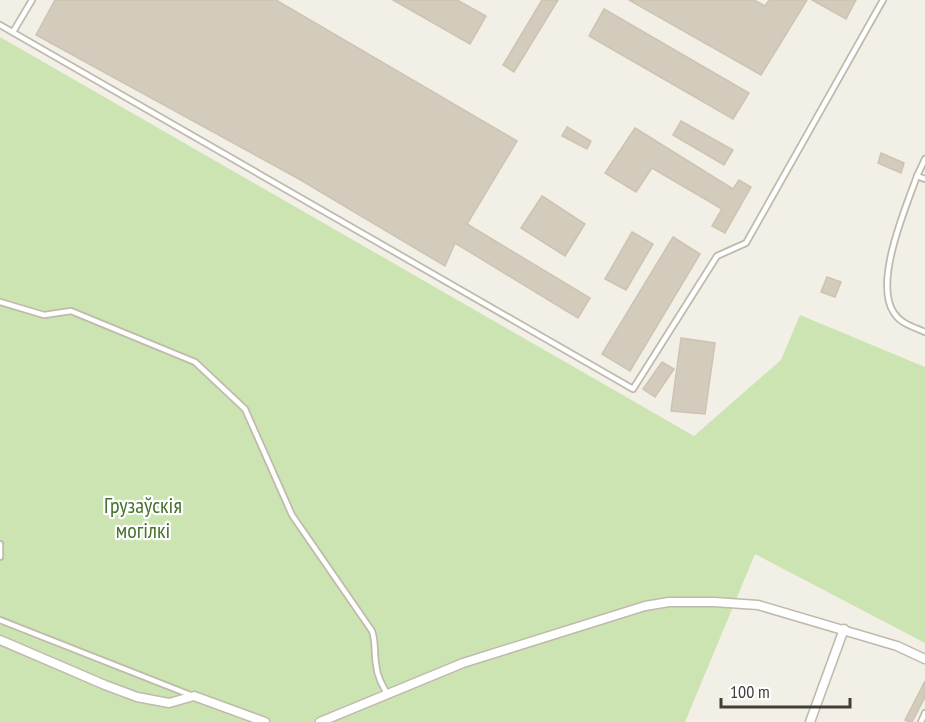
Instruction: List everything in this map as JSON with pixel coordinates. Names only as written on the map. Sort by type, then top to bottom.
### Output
[{"type":"street","points":[[320,722],[463,663],[645,606],[669,602],[758,605],[897,646],[925,659]]},
{"type":"street","points":[[810,722],[844,629]]},
{"type":"street","points":[[0,640],[105,685],[145,699],[170,703],[194,696],[265,722]]},
{"type":"lane","points":[[13,32],[32,0]]},
{"type":"lane","points":[[0,25],[633,390],[717,256],[746,243],[884,0]]},
{"type":"lane","points":[[925,159],[897,231],[888,268],[889,300],[893,312],[902,322],[925,332]]},
{"type":"lane","points":[[917,176],[925,179]]},
{"type":"lane","points":[[0,302],[44,315],[71,311],[195,362],[245,409],[292,515],[372,631],[379,680],[388,695]]},
{"type":"lane","points":[[0,544],[0,557]]},
{"type":"lane","points":[[0,620],[194,696]]},
{"type":"lane","points":[[921,722],[925,713]]},
{"type":"green space","name":"Грузаўскія могілкі","points":[[0,37],[694,436],[781,360],[800,315],[925,367],[925,643],[755,554],[685,722],[0,722]]},
{"type":"building","points":[[55,0],[276,0],[517,141],[467,224],[590,298],[578,318],[455,243],[445,266],[299,179],[36,35]]},
{"type":"building","points":[[393,0],[457,0],[486,16],[470,44]]},
{"type":"building","points":[[542,0],[558,0],[514,72],[503,65]]},
{"type":"building","points":[[629,0],[754,0],[765,6],[769,0],[807,0],[761,75]]},
{"type":"building","points":[[812,0],[856,0],[846,19]]},
{"type":"building","points":[[604,9],[749,93],[733,119],[589,36]]},
{"type":"building","points":[[681,121],[733,150],[724,165],[673,135]]},
{"type":"building","points":[[567,127],[591,141],[587,149],[562,136]]},
{"type":"building","points":[[635,128],[733,189],[739,180],[751,187],[725,233],[712,226],[722,209],[652,168],[636,192],[605,173]]},
{"type":"building","points":[[881,153],[904,163],[901,173],[878,163]]},
{"type":"building","points":[[542,196],[585,224],[565,256],[521,228]]},
{"type":"building","points":[[632,232],[653,244],[626,290],[605,279]]},
{"type":"building","points":[[673,237],[700,254],[630,371],[602,354]]},
{"type":"building","points":[[827,277],[841,282],[835,297],[821,292]]},
{"type":"building","points":[[681,338],[715,343],[705,414],[671,411]]},
{"type":"building","points":[[662,362],[674,369],[655,397],[643,389]]},
{"type":"building","points":[[925,681],[925,697],[912,722],[905,720]]}]
